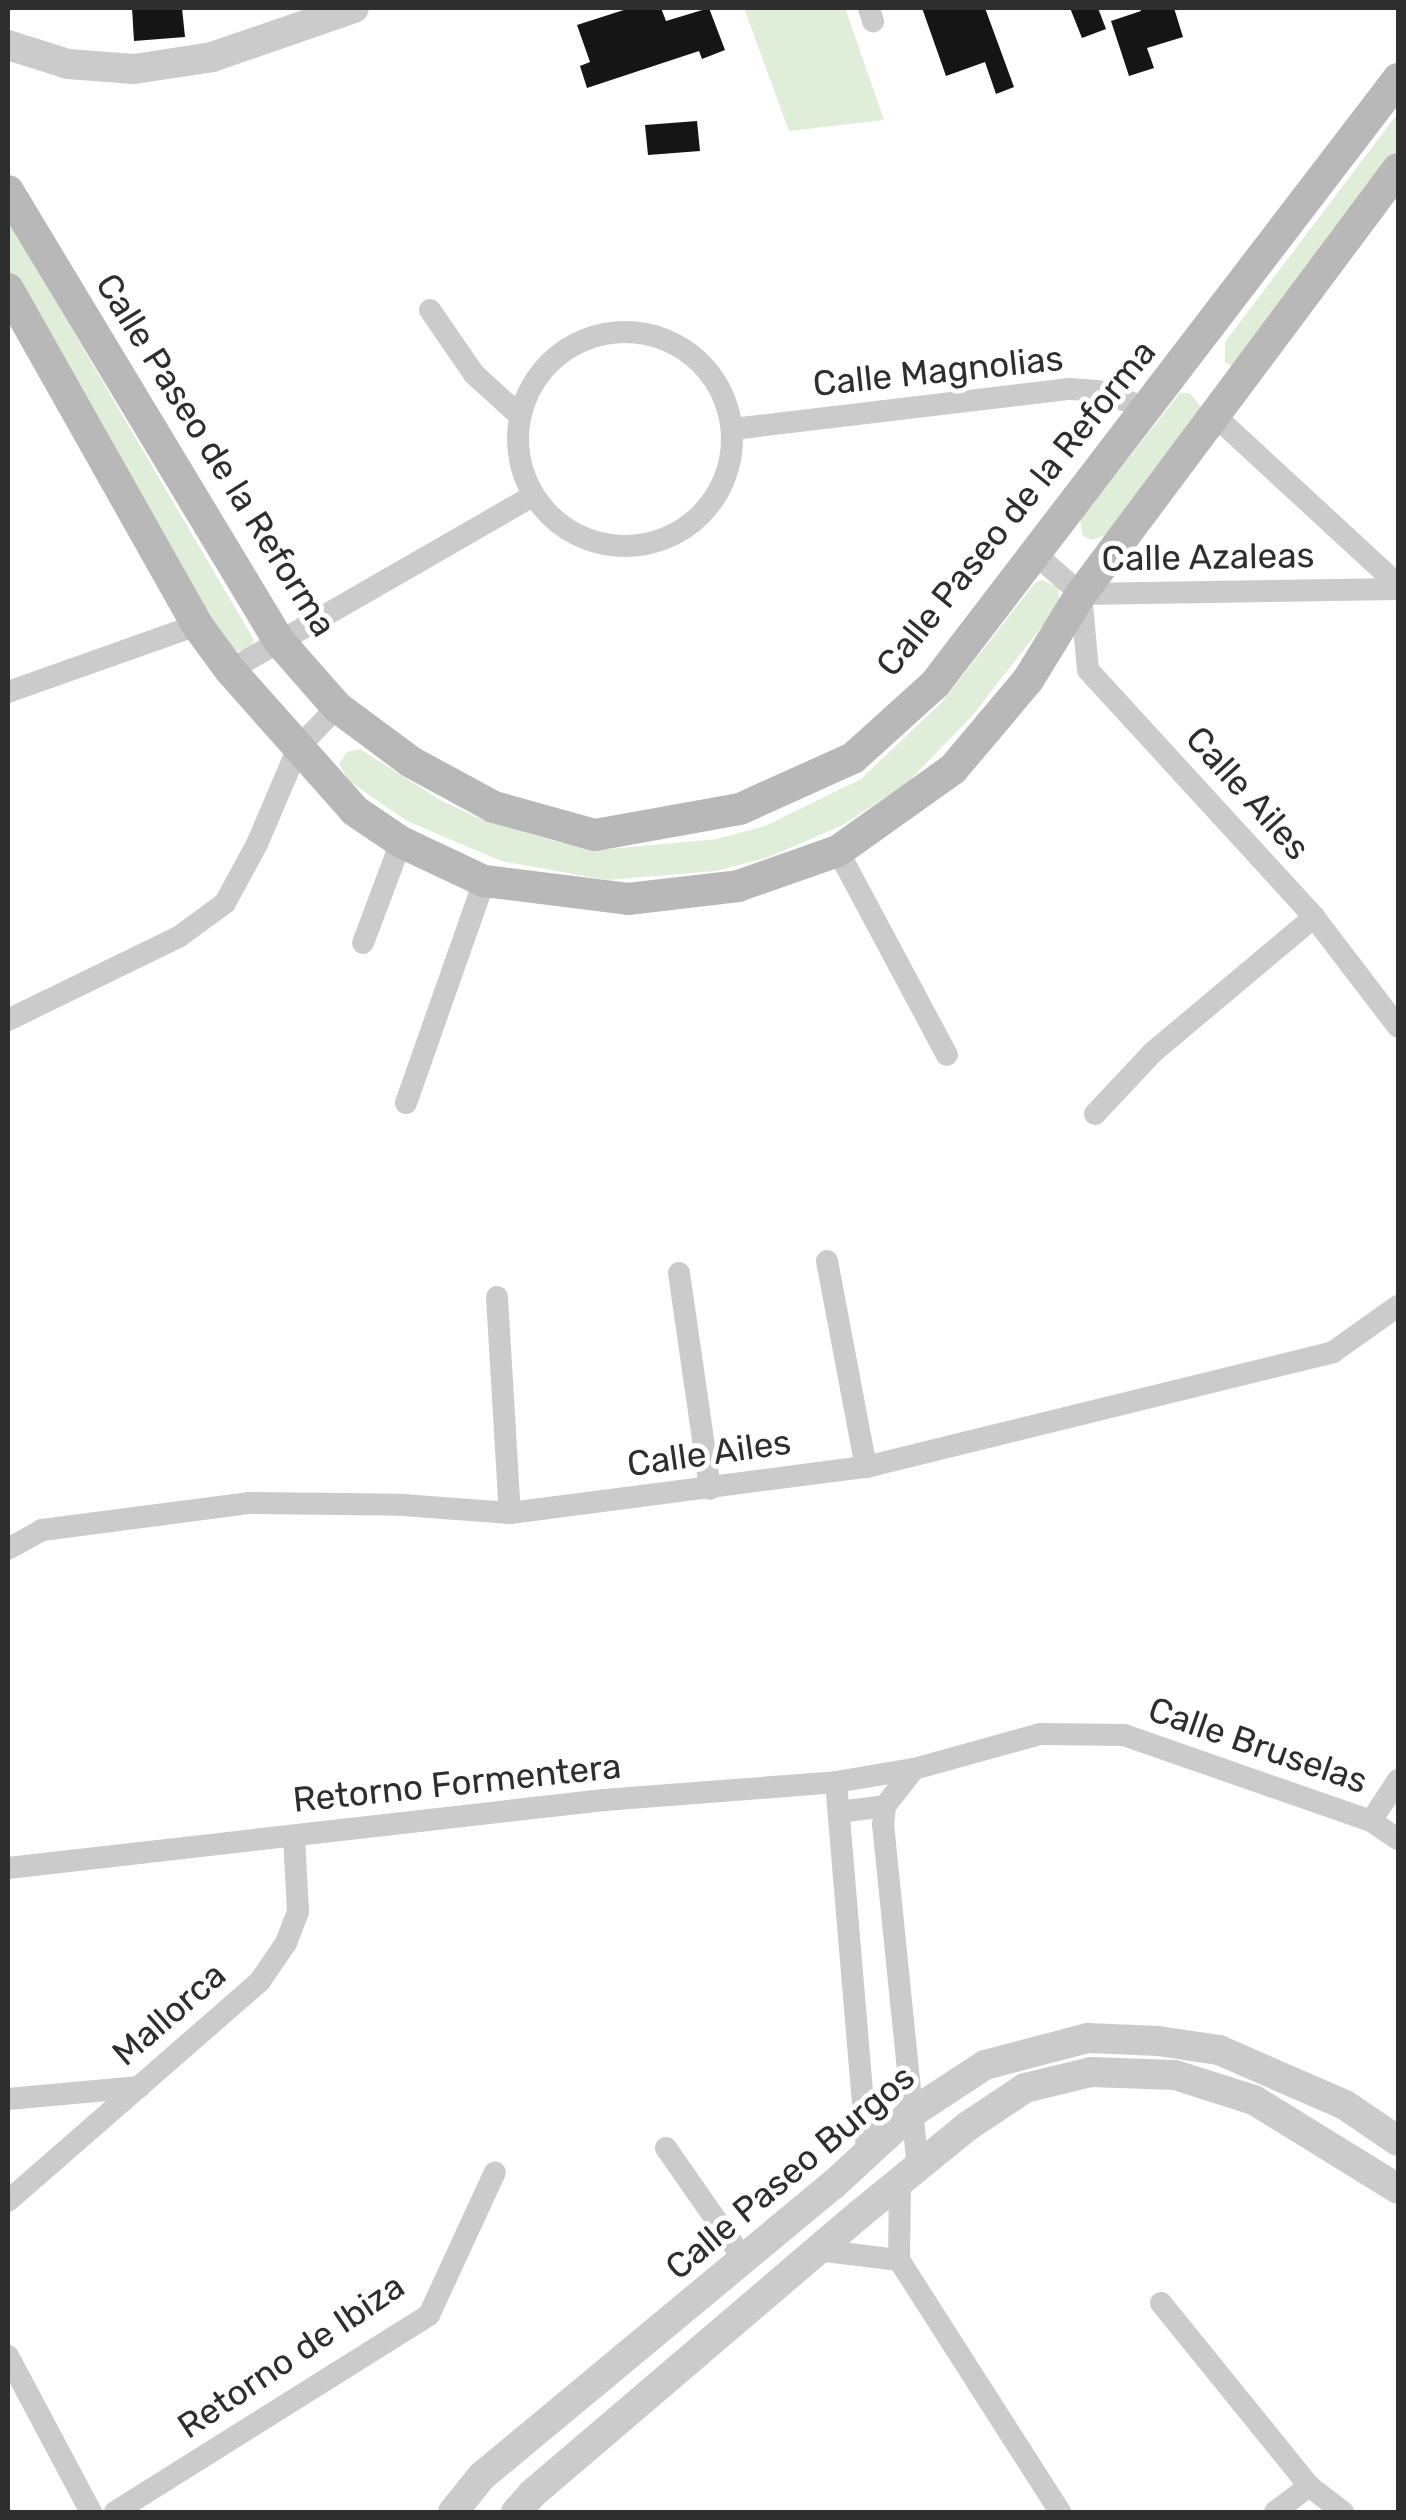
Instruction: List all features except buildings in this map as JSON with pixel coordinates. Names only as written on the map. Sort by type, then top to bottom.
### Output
[{"type":"main road","name":"Calle Paseo de la Reforma","points":[[8,191],[279,641],[337,706],[411,762],[494,806],[595,836],[740,808],[853,758],[935,684],[1398,80]]},
{"type":"main road","points":[[8,290],[198,625],[230,670],[355,811],[401,842],[484,881],[628,899],[738,886],[838,851],[953,769],[1028,680],[1081,594],[1398,169]]},
{"type":"main road","points":[[1192,351],[1236,384]]},
{"type":"street","points":[[8,45],[68,64],[134,69],[212,58],[354,8]]},
{"type":"street","points":[[430,310],[474,374],[518,414]]},
{"type":"street","points":[[622,332],[654,336],[684,349],[716,384],[733,429],[731,460],[720,491],[700,516],[659,540],[612,546],[581,538],[554,520],[533,496],[520,466],[518,414],[539,375],[562,352],[590,338],[622,332]]},
{"type":"street","name":"Calle Magnolias","points":[[733,429],[1070,389],[1096,391],[1147,408]]},
{"type":"street","name":"Calle Azaleas","points":[[1214,415],[1398,587]]},
{"type":"street","points":[[230,670],[533,496]]},
{"type":"street","name":"Calle Azaleas","points":[[1034,553],[1081,594],[1398,587]]},
{"type":"street","name":"Calle Ailes","points":[[1081,594],[1088,670],[1314,917],[1398,1027]]},
{"type":"street","points":[[8,692],[198,625]]},
{"type":"street","points":[[8,1020],[180,936],[226,903],[257,844],[298,748],[337,706]]},
{"type":"street","points":[[363,943],[401,842]]},
{"type":"street","points":[[838,851],[947,1055]]},
{"type":"street","points":[[406,1104],[484,881]]},
{"type":"street","points":[[1095,1114],[1152,1053],[1314,917]]},
{"type":"street","points":[[828,1260],[866,1466]]},
{"type":"street","points":[[679,1273],[710,1489]]},
{"type":"street","points":[[497,1296],[510,1513]]},
{"type":"street","name":"Calle Ailes","points":[[8,1550],[42,1530],[250,1503],[403,1505],[510,1513],[866,1466],[1333,1352],[1398,1306]]},
{"type":"street","name":"Calle Bruselas","points":[[914,1769],[1040,1734],[1124,1734],[1372,1821],[1398,1839]]},
{"type":"street","points":[[914,1769],[885,1806],[910,2114],[909,2173],[899,2260],[1060,2512]]},
{"type":"street","name":"Retorno Formentera","points":[[8,1868],[604,1800],[836,1782],[914,1769]]},
{"type":"street","points":[[1372,1821],[1398,1780]]},
{"type":"street","points":[[836,1782],[867,2154]]},
{"type":"street","points":[[838,1812],[885,1806]]},
{"type":"street","name":"Mallorca","points":[[8,2201],[260,1980],[286,1943],[298,1910],[294,1836]]},
{"type":"street","name":"Calle Paseo Burgos","points":[[453,2512],[482,2476],[833,2185],[910,2114],[985,2065],[1088,2038],[1158,2041],[1219,2050],[1345,2105],[1398,2142]]},
{"type":"street","points":[[516,2512],[909,2173],[1025,2088],[1090,2072],[1175,2074],[1254,2100],[1398,2189]]},
{"type":"street","points":[[8,2099],[139,2088]]},
{"type":"street","points":[[666,2148],[744,2260]]},
{"type":"street","name":"Retorno de Ibiza","points":[[115,2512],[429,2315],[495,2172]]},
{"type":"street","points":[[833,2185],[860,2214]]},
{"type":"street","points":[[817,2250],[899,2260]]},
{"type":"street","points":[[1160,2303],[1310,2486],[1344,2512]]},
{"type":"street","points":[[8,2356],[91,2512]]},
{"type":"street","points":[[1276,2512],[1310,2486]]},
{"type":"green space","points":[[744,8],[845,8],[884,120],[789,131]]},
{"type":"green space","points":[[1398,113],[1398,168],[1233,367],[1225,362],[1225,342]]},
{"type":"green space","points":[[8,220],[254,640],[250,648],[225,654],[8,279]]},
{"type":"green space","points":[[1180,393],[1190,393],[1201,407],[1107,535],[1091,540],[1083,536],[1080,520]]},
{"type":"green space","points":[[1042,580],[1058,587],[1060,603],[972,716],[908,782],[843,825],[769,857],[716,871],[607,880],[501,861],[407,821],[349,781],[339,764],[347,752],[360,749],[440,800],[483,820],[557,842],[609,849],[717,839],[765,826],[861,779],[942,702],[1035,583]]}]
